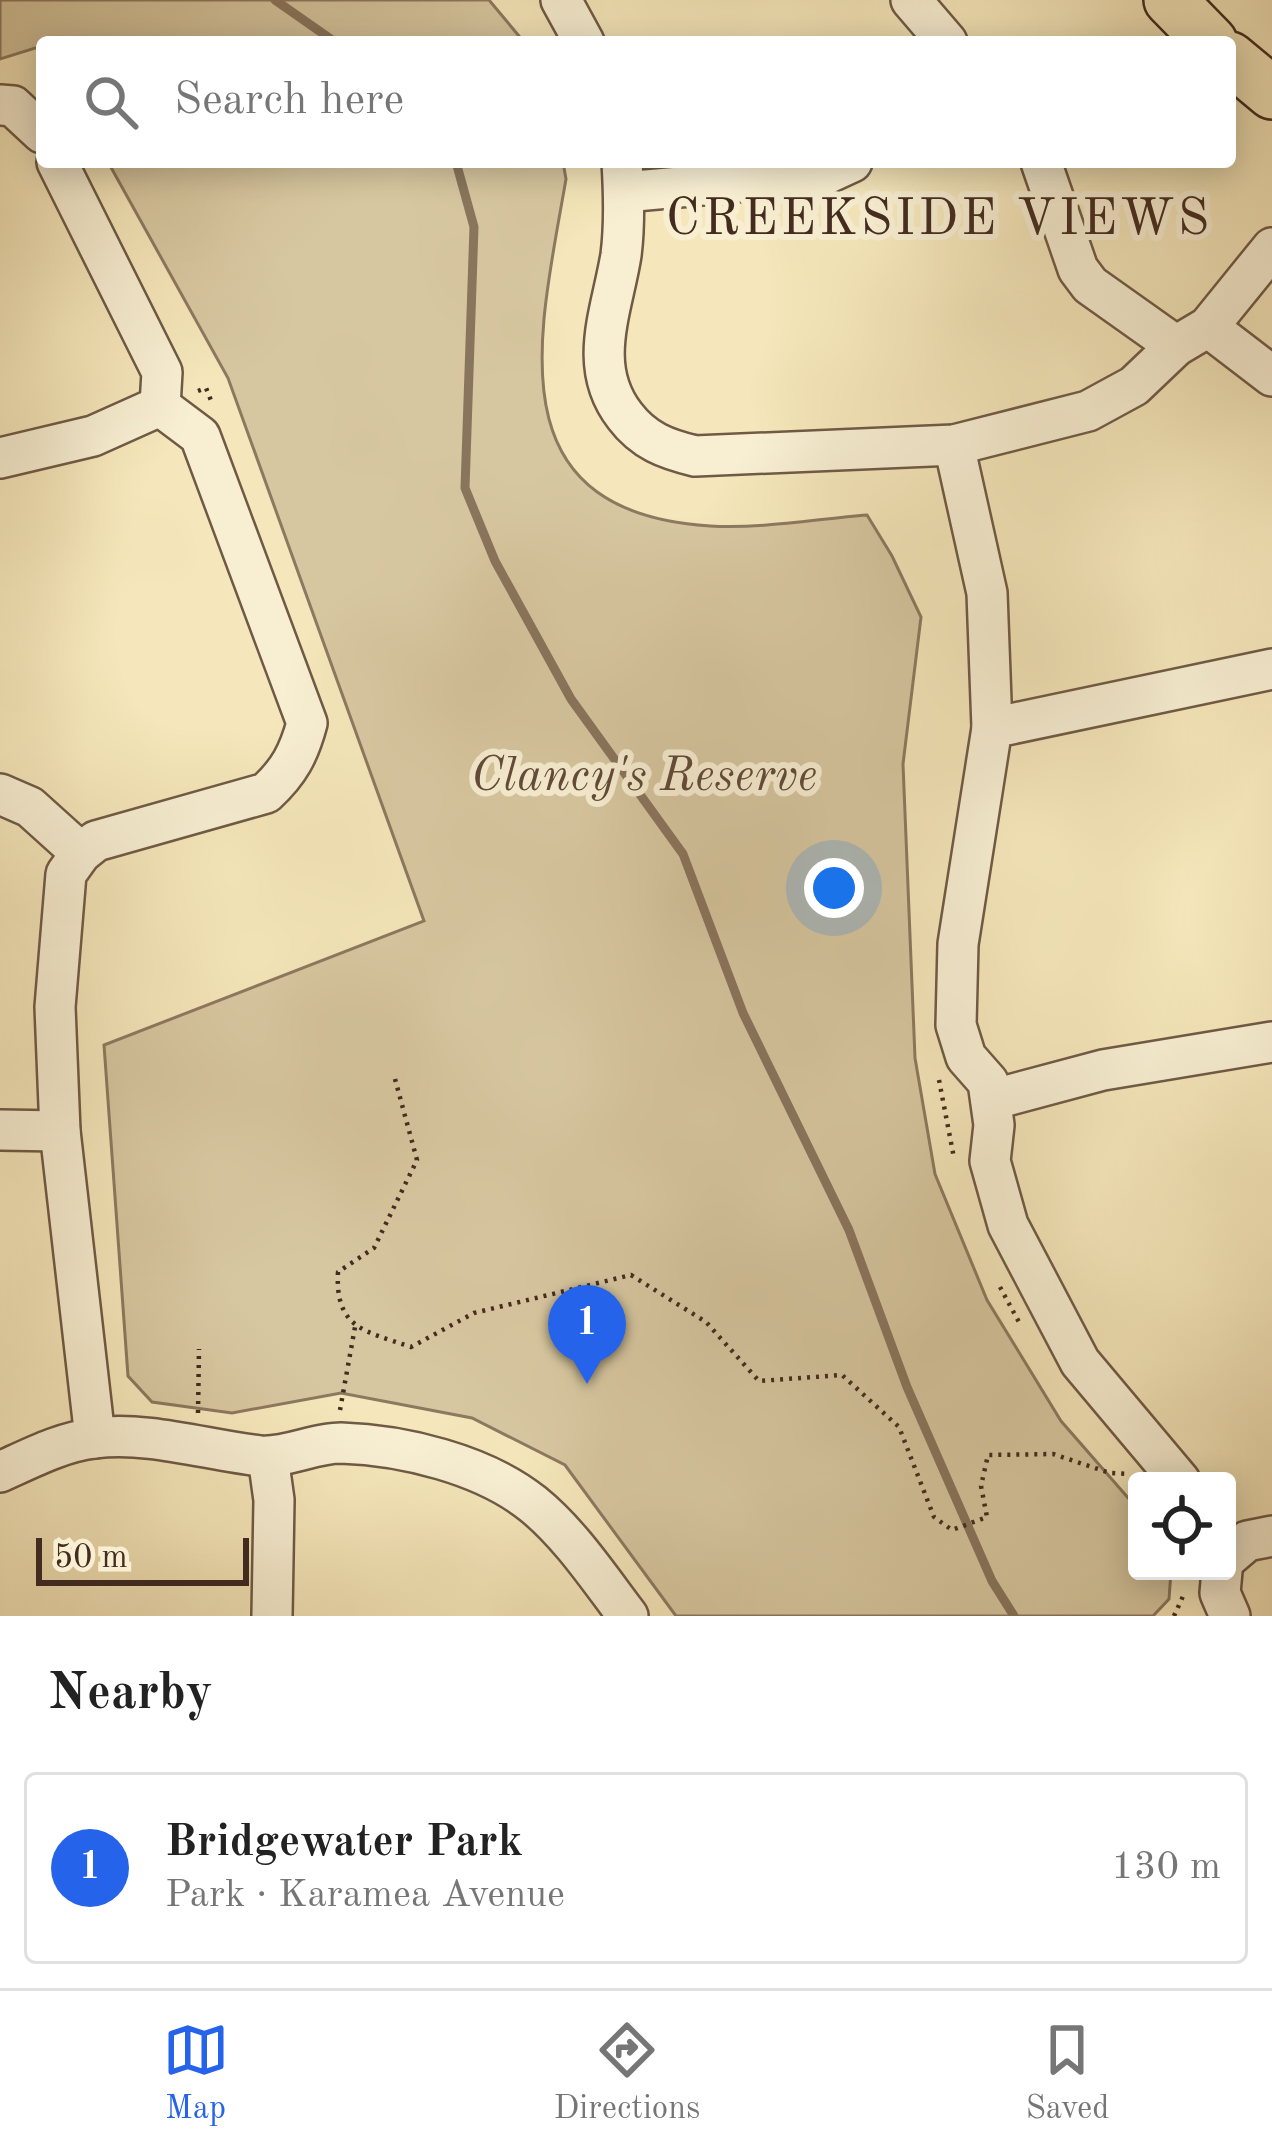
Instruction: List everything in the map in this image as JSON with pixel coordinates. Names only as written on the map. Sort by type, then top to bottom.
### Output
[{"type":"main road","points":[[1170,0],[1205,36]]},
{"type":"main road","points":[[1236,63],[1272,93]]},
{"type":"street","points":[[561,0],[581,36]]},
{"type":"street","points":[[911,0],[942,36]]},
{"type":"street","points":[[0,105],[14,106],[36,127]]},
{"type":"street","points":[[59,168],[162,372],[160,406]]},
{"type":"street","points":[[839,168],[826,174],[623,177],[620,256],[602,364],[609,394],[638,432],[665,449],[695,456],[954,445],[1088,411],[1134,386],[1192,337],[1272,248]]},
{"type":"street","points":[[1043,168],[1078,269],[1090,285],[1272,376]]},
{"type":"street","points":[[0,458],[93,436],[160,406]]},
{"type":"street","points":[[95,1438],[60,1131],[55,1007],[66,874],[96,841],[266,793],[286,775],[307,723],[200,436],[160,406]]},
{"type":"street","points":[[954,445],[988,593],[992,728],[958,944],[956,1025],[966,1057],[988,1082],[994,1125],[990,1161],[1008,1226],[1080,1363],[1172,1472]]},
{"type":"street","points":[[992,728],[1272,669]]},
{"type":"street","points":[[0,794],[30,807],[81,853]]},
{"type":"street","points":[[991,1100],[1103,1070],[1272,1042]]},
{"type":"street","points":[[0,1130],[60,1131]]},
{"type":"street","points":[[0,1472],[58,1446],[95,1438],[135,1436],[268,1457],[338,1443],[403,1450],[472,1470],[531,1502],[573,1545],[628,1616]]},
{"type":"street","points":[[268,1457],[274,1500],[272,1616]]},
{"type":"street","points":[[1222,1580],[1220,1593],[1230,1616]]},
{"type":"path","points":[[939,1065],[939,1089],[957,1175]]},
{"type":"path","points":[[394,1078],[417,1160],[374,1248],[338,1272],[337,1300],[355,1327],[411,1347],[474,1313],[632,1275],[706,1322],[759,1381],[842,1375],[899,1427],[934,1517],[952,1530],[987,1517],[980,1486],[988,1455],[1053,1454],[1110,1473],[1128,1474]]},
{"type":"path","points":[[999,1284],[1019,1324]]},
{"type":"path","points":[[338,1443],[341,1393],[355,1327]]},
{"type":"path","points":[[191,1448],[198,1422],[199,1349]]},
{"type":"path","points":[[1115,1457],[1128,1473]]},
{"type":"path","points":[[1174,1616],[1210,1580]]},
{"type":"green space","points":[[0,0],[489,0],[519,36],[36,36],[36,48],[0,59]]},
{"type":"green space","name":"Clancy's Reserve","points":[[111,168],[564,168],[542,352],[546,404],[561,450],[591,487],[640,513],[710,526],[867,515],[921,617],[903,764],[915,1058],[935,1174],[987,1300],[1061,1421],[1128,1498],[1128,1580],[1170,1580],[1169,1599],[1153,1616],[676,1616],[565,1465],[472,1418],[341,1393],[232,1413],[152,1402],[128,1376],[104,1045],[424,921],[228,378]]},
{"type":"waterway","points":[[275,0],[326,36]]},
{"type":"waterway","points":[[458,168],[474,227],[465,488],[495,561],[571,699],[683,854],[743,1013],[849,1230],[907,1387],[992,1581],[1014,1616]]},
{"type":"place","name":"Bridgewater Park","points":[[587,1384]]},
{"type":"district","name":"CREEKSIDE VIEWS","points":[[939,220]]}]
